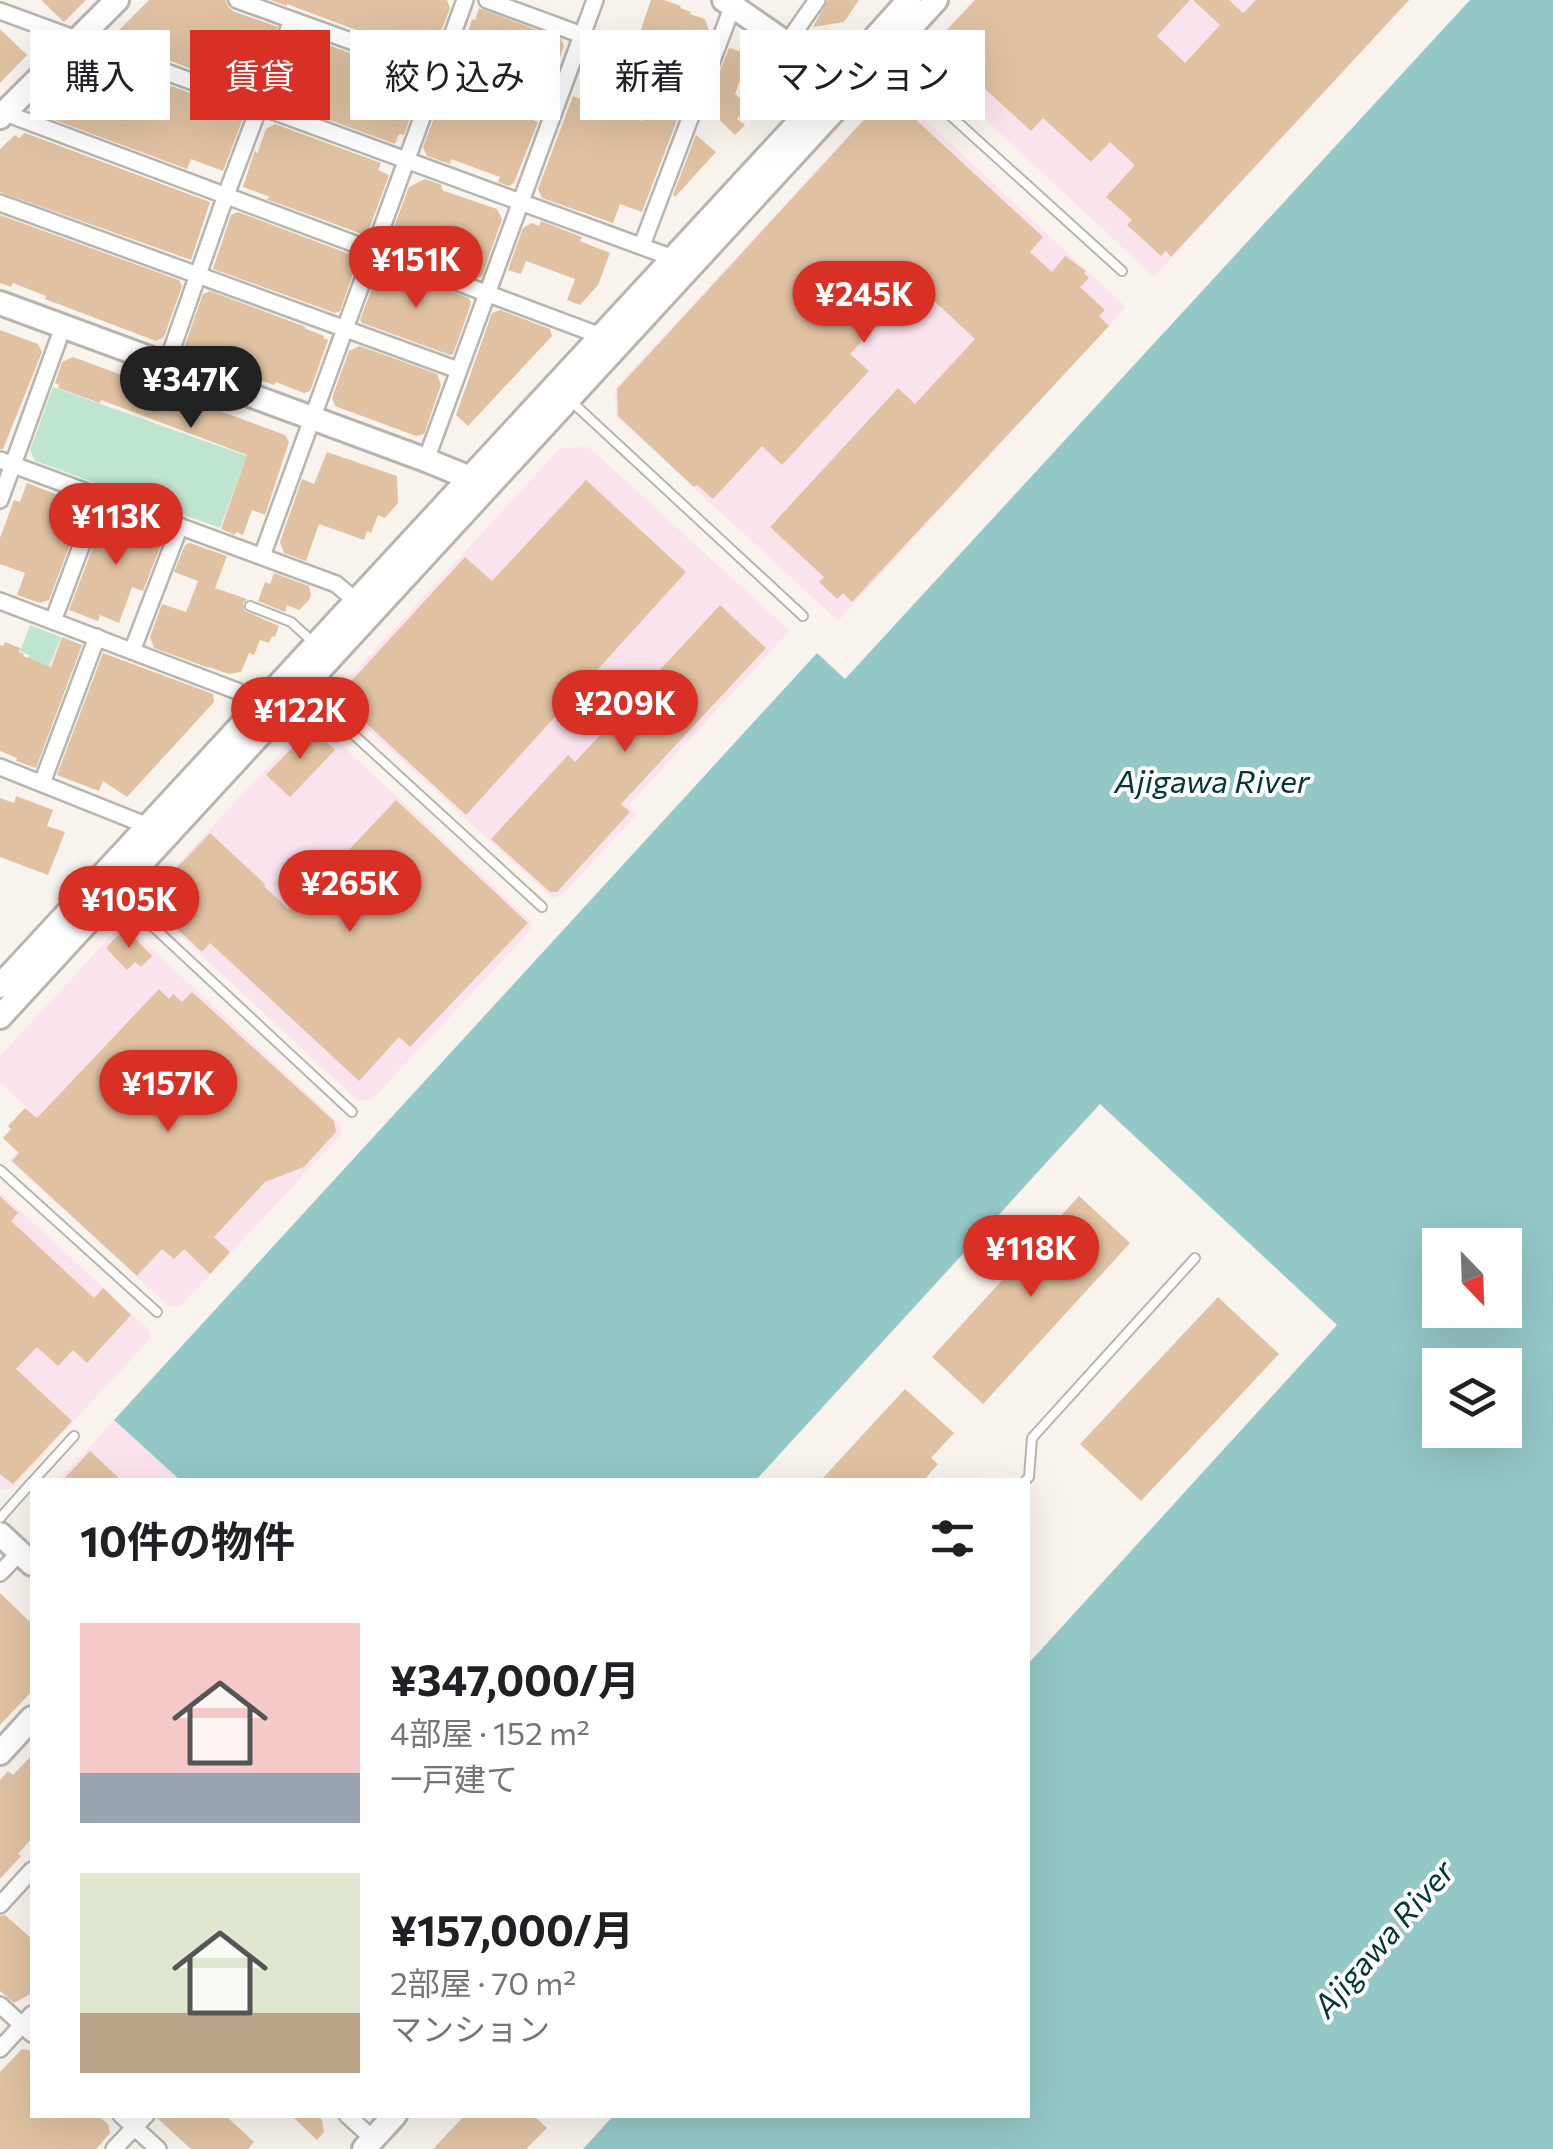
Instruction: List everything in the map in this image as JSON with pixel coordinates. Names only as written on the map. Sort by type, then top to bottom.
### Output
[{"type":"street","points":[[86,30],[116,0]]},
{"type":"street","points":[[237,0],[350,41]]},
{"type":"street","points":[[454,30],[465,0]]},
{"type":"street","points":[[487,0],[580,34]]},
{"type":"street","points":[[584,30],[595,0]]},
{"type":"street","points":[[796,30],[817,0]]},
{"type":"street","points":[[881,30],[908,0]]},
{"type":"street","points":[[908,30],[936,0]]},
{"type":"street","points":[[642,245],[730,1],[769,30]]},
{"type":"street","points":[[0,11],[50,30]]},
{"type":"street","points":[[288,30],[292,20]]},
{"type":"street","points":[[560,93],[580,40]]},
{"type":"street","points":[[30,87],[2,115],[601,336]]},
{"type":"street","points":[[166,363],[255,120]]},
{"type":"street","points":[[294,120],[673,258]]},
{"type":"street","points":[[262,556],[421,120]]},
{"type":"street","points":[[426,460],[550,120]]},
{"type":"street","points":[[0,1017],[302,688],[601,336],[800,120]]},
{"type":"street","points":[[0,986],[356,601],[570,400],[826,120]]},
{"type":"street","points":[[0,203],[458,370]]},
{"type":"street","points":[[0,303],[426,460],[477,485]]},
{"type":"street","points":[[0,500],[7,462],[63,327]]},
{"type":"street","points":[[7,462],[336,584],[356,601]]},
{"type":"street","points":[[53,621],[100,496]]},
{"type":"street","points":[[132,651],[180,526]]},
{"type":"street","points":[[0,600],[237,691],[258,707]]},
{"type":"street","points":[[42,783],[96,637]]},
{"type":"street","points":[[0,767],[148,826]]},
{"type":"street","points":[[0,1534],[26,1558],[0,1573]]},
{"type":"street","points":[[0,1753],[30,1720]]},
{"type":"street","points":[[0,1905],[30,1872]]},
{"type":"street","points":[[0,2005],[29,2025],[0,2048]]},
{"type":"street","points":[[350,2118],[368,2144],[392,2118]]},
{"type":"street","points":[[114,2149],[140,2121],[158,2149]]},
{"type":"lane","points":[[955,120],[1122,271]]},
{"type":"lane","points":[[570,400],[803,616]]},
{"type":"lane","points":[[250,606],[291,622],[316,644]]},
{"type":"lane","points":[[302,688],[542,907]]},
{"type":"lane","points":[[115,891],[352,1112]]},
{"type":"lane","points":[[0,1170],[157,1312]]},
{"type":"lane","points":[[1028,1478],[1032,1438],[1195,1258]]},
{"type":"lane","points":[[36,1478],[74,1436]]},
{"type":"lane","points":[[0,1518],[30,1484]]},
{"type":"shaded area","points":[[973,0],[1410,0],[1154,277],[985,119],[985,30],[945,30]]},
{"type":"shaded area","points":[[862,120],[925,120],[1126,307],[838,621],[616,416],[615,389]]},
{"type":"shaded area","points":[[589,447],[790,631],[629,805],[637,815],[562,895],[552,898],[339,703],[338,690],[560,448]]},
{"type":"shaded area","points":[[319,724],[531,921],[532,929],[372,1100],[358,1101],[151,908],[150,894],[306,725]]},
{"type":"shaded area","points":[[118,928],[131,929],[340,1124],[342,1134],[180,1307],[170,1307],[9,1160],[43,1123],[0,1082],[0,1056]]},
{"type":"shaded area","points":[[0,1192],[148,1329],[151,1338],[11,1489],[0,1489]]},
{"type":"shaded area","points":[[114,1420],[178,1478],[61,1478]]},
{"type":"green space","points":[[53,387],[247,456],[220,528],[35,461],[30,450]]},
{"type":"green space","points":[[30,625],[61,637],[38,695],[17,687],[29,655],[20,651]]},
{"type":"water","name":"Ajigawa River","points":[[1470,0],[1553,0],[1553,2149],[583,2149],[611,2118],[1030,2118],[1030,1662],[1337,1325],[1100,1104],[758,1478],[178,1478],[114,1420],[817,653],[845,679]]},
{"type":"building","points":[[41,0],[86,0],[64,22]]},
{"type":"building","points":[[149,0],[226,0],[233,11],[278,27],[190,30],[190,68],[170,61],[170,30],[119,30]]},
{"type":"building","points":[[270,0],[447,0],[450,8],[442,30],[356,30]]},
{"type":"building","points":[[651,0],[664,0],[705,19],[709,30],[641,30]]},
{"type":"building","points":[[828,0],[859,0],[844,22],[813,27]]},
{"type":"building","points":[[975,0],[1190,0],[1157,36],[1185,63],[1220,25],[1193,0],[1229,0],[1243,13],[1256,0],[1409,0],[1171,257],[1166,251],[1161,256],[1127,225],[1132,220],[1106,197],[1135,165],[1110,142],[1091,162],[1043,118],[1031,131],[985,89],[985,30],[947,30]]},
{"type":"building","points":[[479,8],[537,30],[469,30],[472,19],[475,20]]},
{"type":"building","points":[[0,29],[27,55],[0,83]]},
{"type":"building","points":[[330,46],[350,53],[350,120],[409,120],[404,135],[399,134],[395,144],[329,120]]},
{"type":"building","points":[[729,48],[740,51],[740,81],[735,94],[740,99],[737,119],[745,125],[735,135],[719,120],[720,71]]},
{"type":"building","points":[[171,86],[190,93],[190,120],[242,120],[223,171],[191,159],[187,169],[55,120],[170,120]]},
{"type":"building","points":[[573,96],[580,99],[580,120],[677,120],[642,212],[620,204],[613,223],[542,198],[538,189]]},
{"type":"building","points":[[433,120],[538,122],[514,183],[509,186],[498,182],[500,177],[451,159],[450,164],[427,156],[423,147]]},
{"type":"building","points":[[864,120],[916,120],[1043,237],[1030,252],[1052,272],[1065,256],[1086,271],[1089,278],[1080,287],[1105,310],[1099,316],[1109,326],[852,602],[843,593],[837,599],[819,582],[824,577],[770,527],[898,388],[915,404],[975,339],[915,283],[850,354],[869,371],[782,465],[762,446],[713,499],[697,485],[694,487],[618,416],[617,389]]},
{"type":"building","points":[[275,124],[381,163],[378,170],[389,175],[368,232],[362,234],[243,187],[255,150],[257,154],[266,129]]},
{"type":"building","points":[[25,133],[210,202],[191,260],[0,192],[0,149],[15,135],[19,138]]},
{"type":"building","points":[[696,135],[716,152],[675,197],[673,195]]},
{"type":"building","points":[[425,179],[442,185],[444,191],[497,209],[502,219],[482,276],[477,278],[407,251],[413,234],[394,227],[409,187]]},
{"type":"building","points":[[238,212],[352,255],[356,265],[340,311],[335,313],[213,269],[231,215]]},
{"type":"building","points":[[0,215],[179,280],[182,286],[164,337],[156,341],[13,283],[11,287],[0,283]]},
{"type":"building","points":[[541,221],[610,253],[598,285],[580,305],[567,300],[575,279],[526,261],[521,274],[508,270],[523,228],[532,223],[539,226]]},
{"type":"building","points":[[386,268],[469,298],[471,304],[453,354],[362,323],[378,272]]},
{"type":"building","points":[[210,291],[306,327],[328,340],[310,391],[304,393],[276,382],[274,385],[187,353],[184,348],[203,294]]},
{"type":"building","points":[[500,310],[550,329],[552,336],[468,426],[456,415],[492,313]]},
{"type":"building","points":[[0,330],[38,344],[42,352],[3,449],[0,449]]},
{"type":"building","points":[[360,346],[437,374],[441,385],[424,434],[416,436],[335,406],[332,398],[349,351]]},
{"type":"building","points":[[73,357],[285,435],[289,442],[265,515],[252,510],[243,535],[221,529],[247,455],[101,400],[100,403],[58,388],[55,383],[62,362]]},
{"type":"building","points":[[327,452],[397,476],[398,503],[385,518],[378,515],[364,540],[319,524],[306,561],[284,553],[280,542],[302,479],[314,484]]},
{"type":"building","points":[[586,480],[686,572],[466,815],[343,702],[344,689],[465,557],[492,581]]},
{"type":"building","points":[[27,483],[63,497],[59,507],[81,515],[49,600],[40,603],[17,595],[25,573],[0,564],[0,538],[14,500],[20,502]]},
{"type":"building","points":[[108,512],[164,537],[143,591],[132,587],[119,623],[100,615],[98,621],[69,610]]},
{"type":"building","points":[[190,543],[227,556],[215,588],[247,599],[243,604],[245,611],[279,626],[269,643],[260,640],[254,655],[249,653],[241,672],[229,674],[154,648],[150,637],[162,604],[186,612],[198,581],[174,572],[185,545]]},
{"type":"building","points":[[274,573],[309,586],[309,600],[299,610],[287,605],[285,612],[258,601],[265,582],[270,584]]},
{"type":"building","points":[[720,605],[766,648],[621,804],[630,812],[557,892],[550,892],[491,839],[568,755],[575,762]]},
{"type":"building","points":[[62,637],[82,645],[36,768],[0,751],[0,645],[5,642],[20,648],[23,656],[51,667]]},
{"type":"building","points":[[103,653],[213,694],[214,702],[127,797],[103,781],[99,791],[57,775]]},
{"type":"building","points":[[311,728],[335,750],[290,797],[266,775]]},
{"type":"building","points":[[16,796],[53,810],[47,826],[65,832],[48,875],[0,857],[0,798],[14,803]]},
{"type":"building","points":[[396,800],[528,923],[410,1047],[399,1037],[359,1081],[210,943],[202,952],[153,906],[151,895],[210,833],[288,909]]},
{"type":"building","points":[[130,933],[152,956],[141,967],[135,962],[127,970],[106,948],[118,935]]},
{"type":"building","points":[[159,989],[169,999],[173,994],[182,1002],[192,992],[334,1121],[336,1132],[304,1167],[265,1182],[214,1237],[230,1252],[210,1274],[184,1249],[174,1259],[162,1249],[137,1276],[12,1161],[19,1153],[3,1138],[11,1129],[8,1126],[25,1108],[37,1118]]},
{"type":"building","points":[[0,1196],[18,1213],[11,1221],[94,1298],[103,1288],[131,1315],[87,1363],[73,1350],[58,1366],[37,1347],[16,1369],[72,1421],[13,1484],[0,1474]]},
{"type":"building","points":[[1079,1196],[1130,1243],[983,1404],[932,1357]]},
{"type":"building","points":[[1218,1297],[1279,1354],[1141,1501],[1080,1444]]},
{"type":"building","points":[[905,1389],[954,1433],[931,1458],[938,1464],[926,1478],[823,1478]]},
{"type":"building","points":[[90,1451],[119,1478],[65,1478]]},
{"type":"building","points":[[0,1593],[30,1622],[30,1693],[0,1725]]},
{"type":"building","points":[[30,1757],[30,1840],[0,1879],[0,1780],[8,1771],[13,1775]]},
{"type":"building","points":[[5,1915],[30,1937],[30,1994],[14,2003],[0,1991],[0,1916]]},
{"type":"building","points":[[22,2049],[29,2050],[30,2118],[101,2118],[108,2124],[110,2133],[96,2149],[0,2149],[0,2072]]},
{"type":"building","points":[[157,2118],[228,2118],[254,2142],[248,2149],[191,2149]]},
{"type":"building","points":[[294,2118],[320,2118],[324,2132],[317,2140]]},
{"type":"building","points":[[462,2118],[536,2118],[547,2128],[526,2149],[433,2149]]}]
